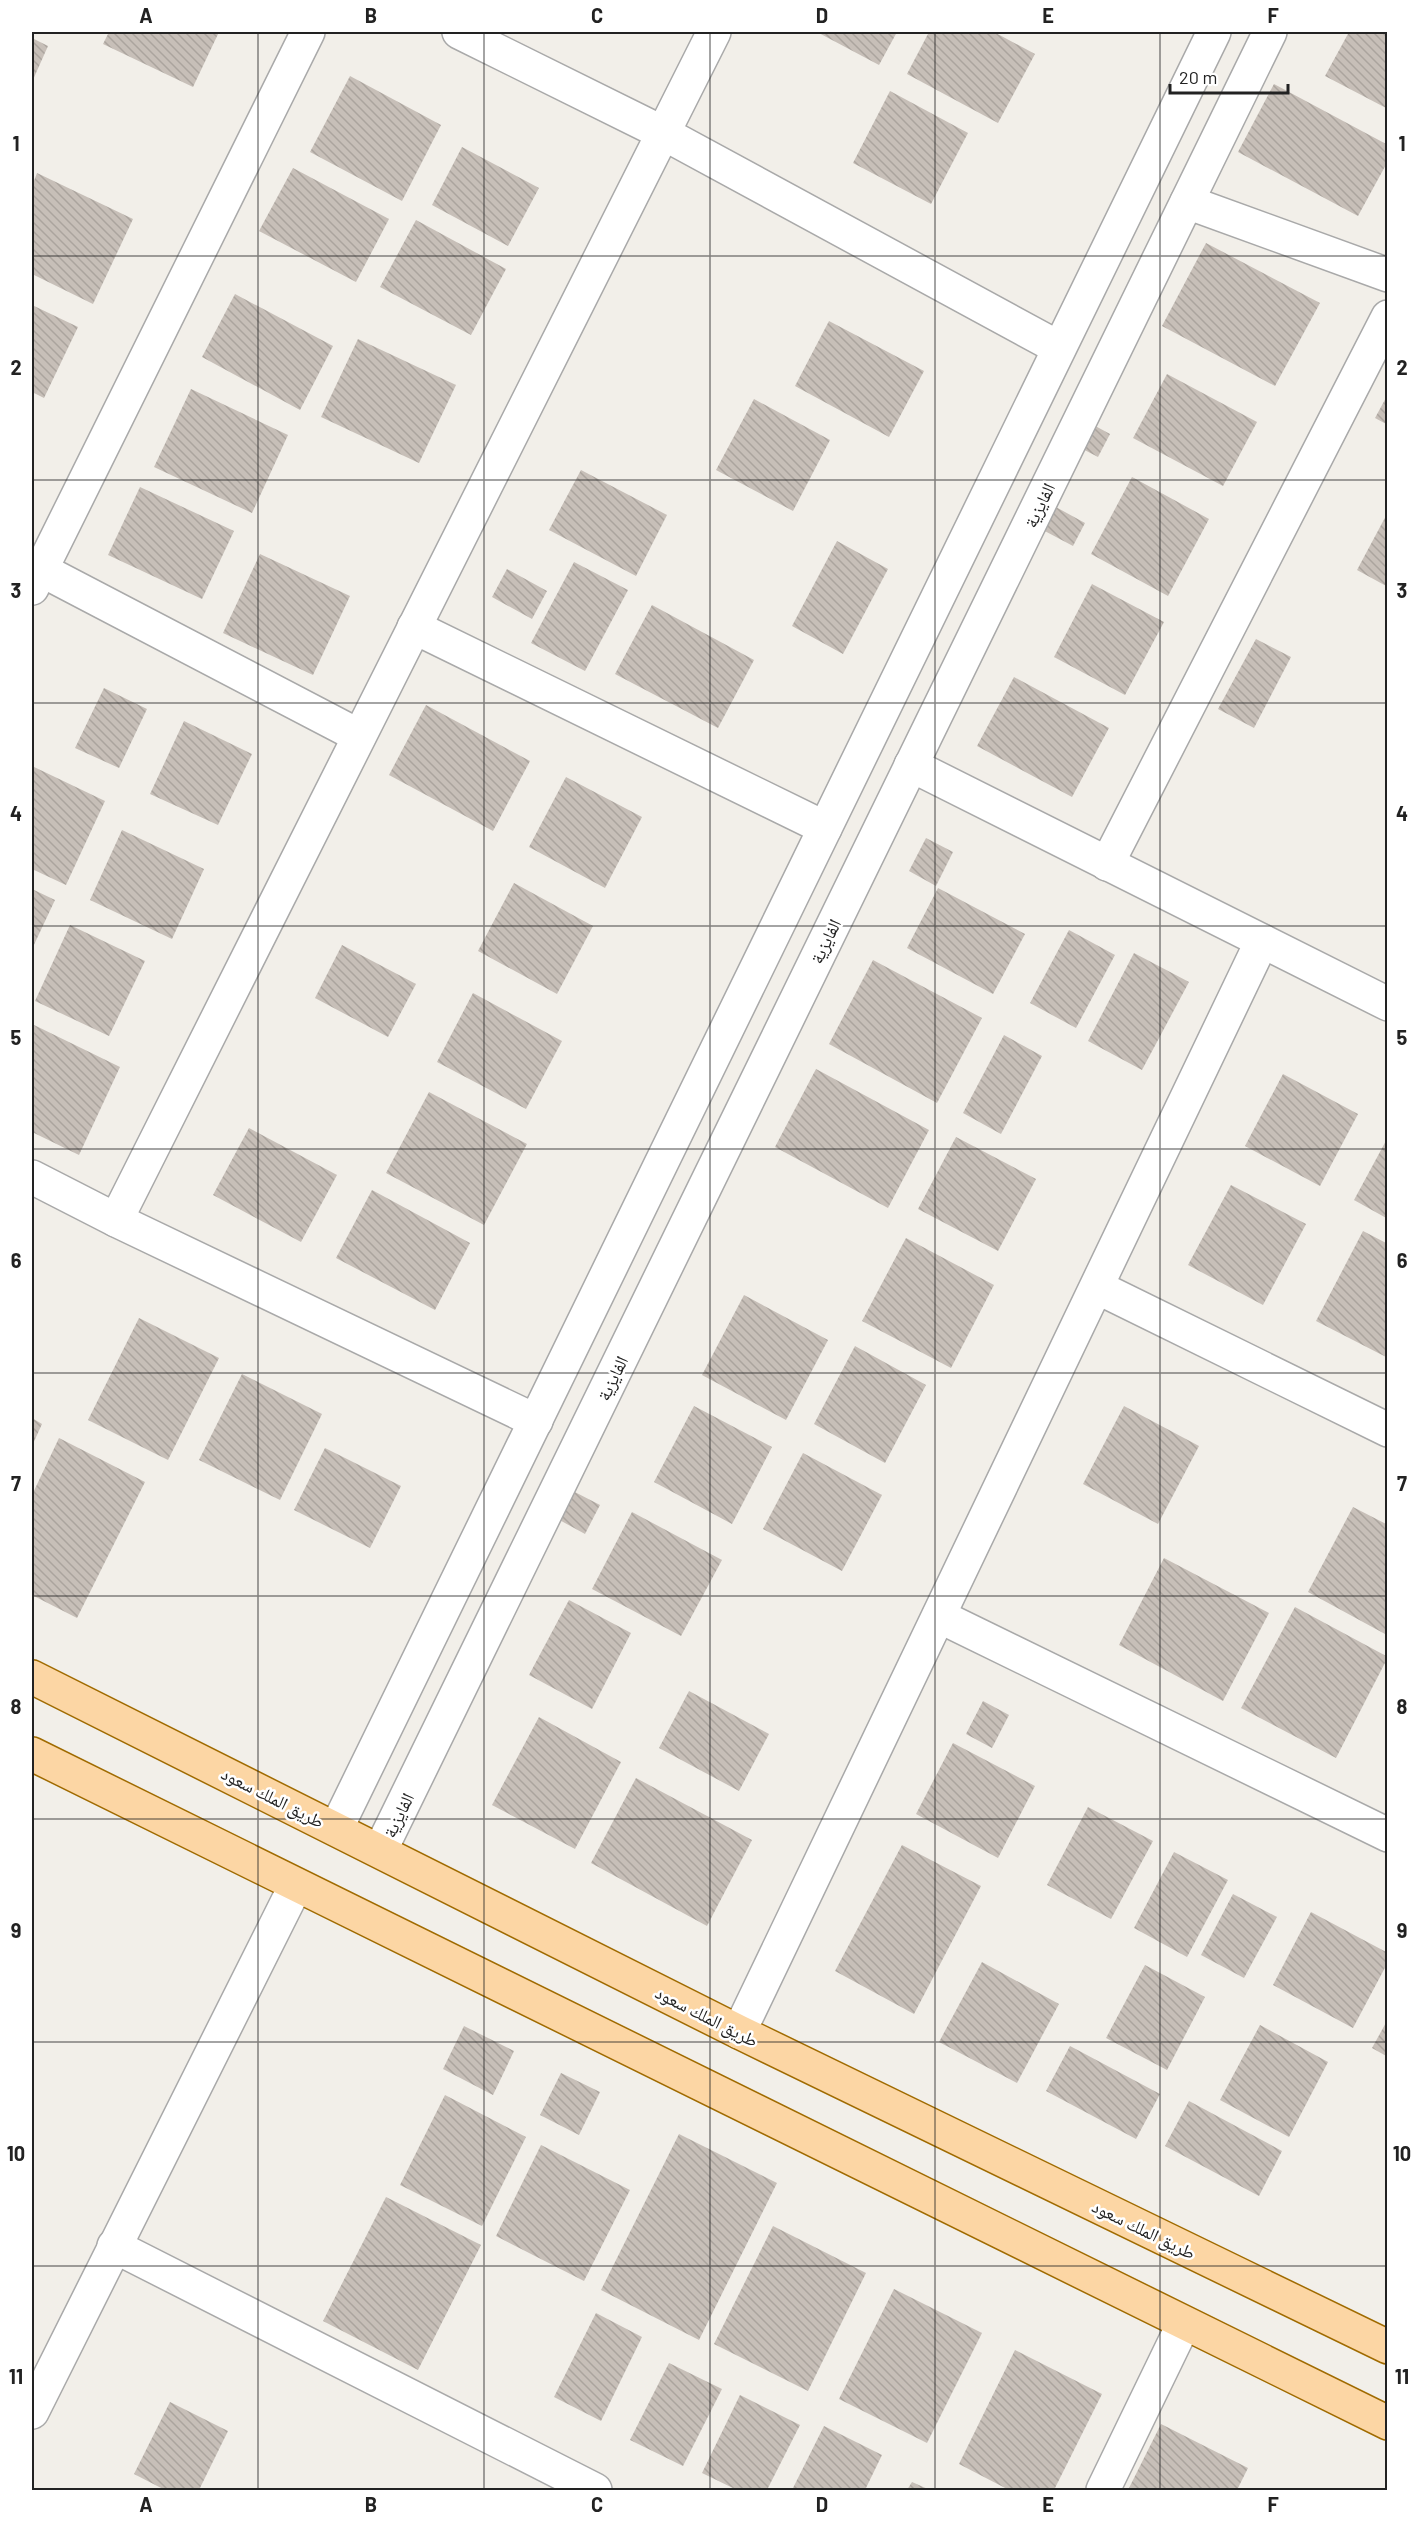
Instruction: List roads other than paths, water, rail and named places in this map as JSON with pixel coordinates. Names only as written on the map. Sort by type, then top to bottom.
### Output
[{"type":"main road","name":"طريق الملك سعود","points":[[32,1677],[739,2032],[1388,2347]]},
{"type":"main road","points":[[32,1754],[1388,2423]]},
{"type":"street","points":[[308,32],[35,575],[360,736]]},
{"type":"street","points":[[459,32],[663,133],[1059,348]]},
{"type":"street","points":[[116,1220],[714,32]]},
{"type":"street","points":[[336,1829],[1214,32]]},
{"type":"street","name":"الفايزية","points":[[381,1851],[1270,32]]},
{"type":"street","points":[[1187,202],[1388,275]]},
{"type":"street","points":[[1107,864],[1388,316]]},
{"type":"street","points":[[414,627],[825,828]]},
{"type":"street","points":[[912,765],[1388,1004]]},
{"type":"street","points":[[739,2032],[1262,941]]},
{"type":"street","points":[[32,1177],[116,1220],[536,1421]]},
{"type":"street","points":[[1097,1287],[1388,1430]]},
{"type":"street","points":[[939,1616],[1388,1835]]},
{"type":"street","points":[[32,2412],[296,1885]]},
{"type":"street","points":[[114,2247],[595,2490]]},
{"type":"street","points":[[1102,2490],[1184,2323]]}]
